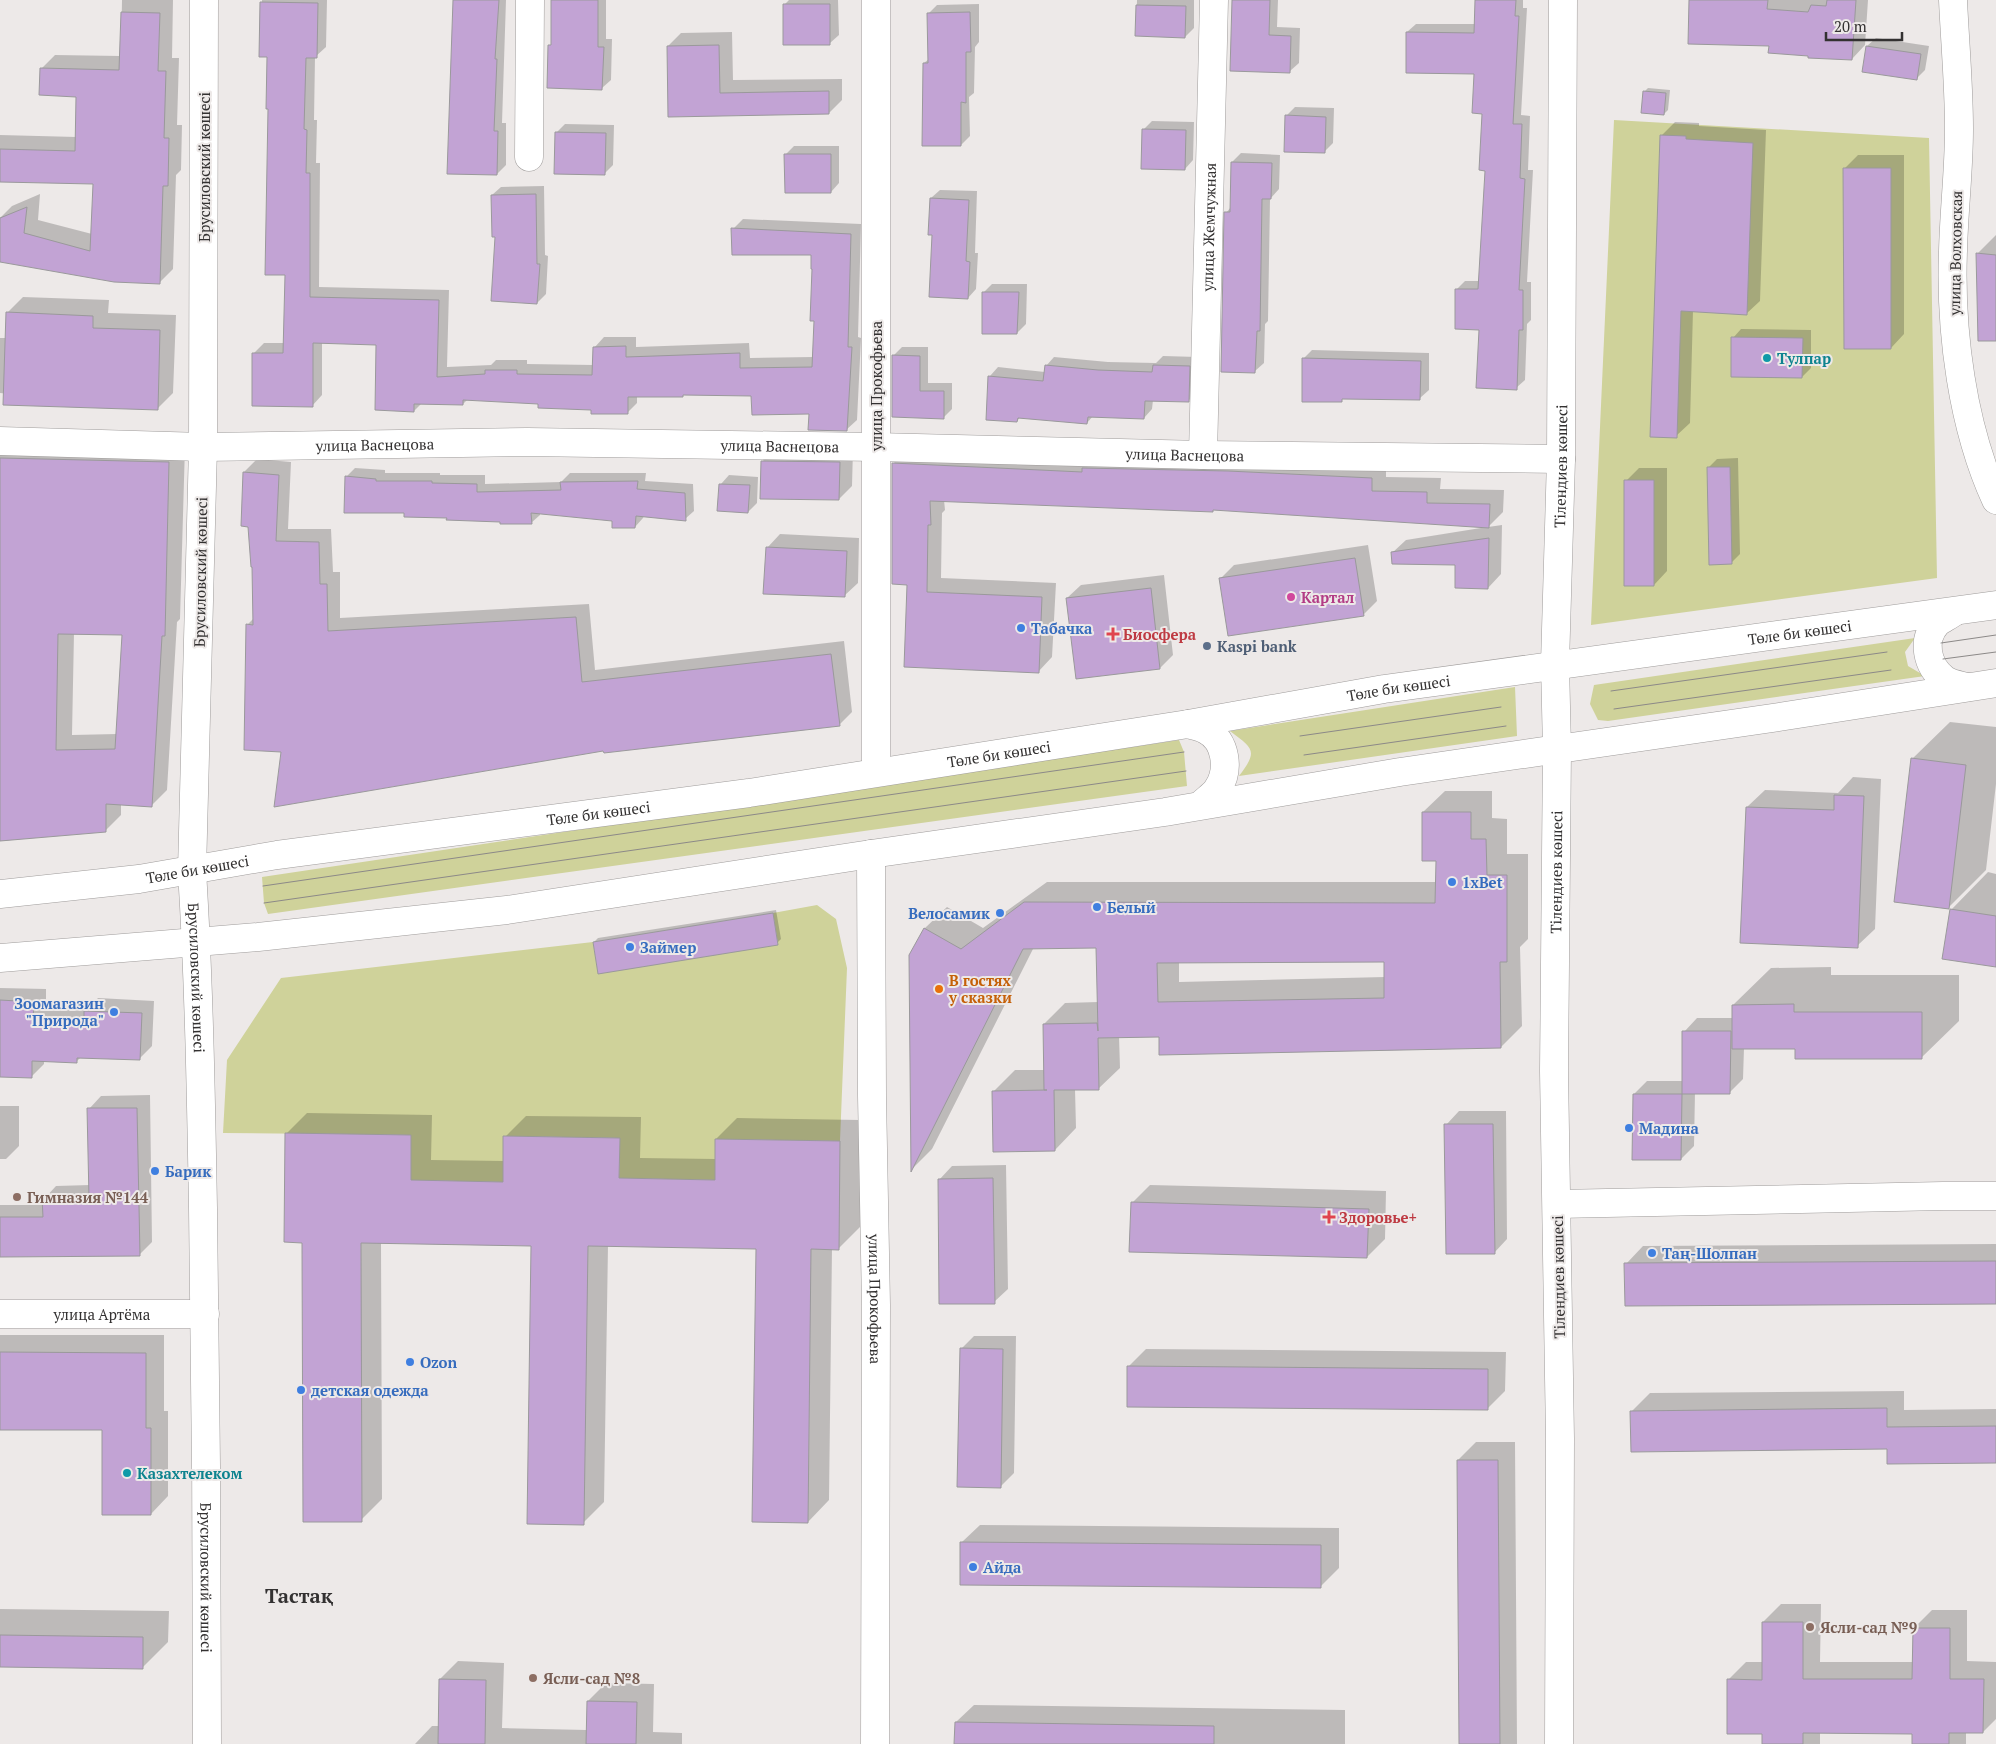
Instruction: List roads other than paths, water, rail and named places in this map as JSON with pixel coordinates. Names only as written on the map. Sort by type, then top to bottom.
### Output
[{"type":"street","name":"Брусиловский көшесі","points":[[204,0],[203,447],[192,871],[197,941],[205,1314],[207,1744]]},
{"type":"street","points":[[529,157],[530,0]]},
{"type":"street","name":"улица Прокофьева","points":[[876,0],[876,772]]},
{"type":"street","name":"улица Жемчужная","points":[[1203,455],[1214,0]]},
{"type":"street","name":"Тілендиев көшесі","points":[[1559,1744],[1560,1438],[1554,1071],[1557,749],[1555,664],[1561,460],[1564,0]]},
{"type":"street","name":"улица Волховская","points":[[1953,0],[1959,130],[1953,253],[1954,330],[1966,406],[1988,482],[1996,500]]},
{"type":"street","name":"улица Васнецова","points":[[0,441],[203,447],[527,442],[1561,460]]},
{"type":"street","name":"Төле би көшесі","points":[[0,894],[139,879],[277,855],[729,796],[1188,724],[1384,689],[1555,664],[1996,605]]},
{"type":"street","points":[[1954,612],[1938,623],[1929,635],[1929,657],[1937,673],[1946,681],[1967,688]]},
{"type":"street","points":[[0,958],[258,937],[507,910],[871,854],[1165,812],[1202,804],[1996,683]]},
{"type":"street","points":[[1188,724],[1207,730],[1218,740],[1225,756],[1224,776],[1218,789],[1202,804]]},
{"type":"street","name":"улица Прокофьева","points":[[871,854],[872,1096],[876,1305],[875,1744]]},
{"type":"street","points":[[1557,1204],[1996,1196]]},
{"type":"street","name":"улица Артёма","points":[[0,1314],[205,1314]]},
{"type":"tram line","points":[[1941,643],[1996,635]]},
{"type":"tram line","points":[[1611,691],[1887,652]]},
{"type":"tram line","points":[[1943,659],[1996,652]]},
{"type":"tram line","points":[[1614,709],[1891,670]]},
{"type":"tram line","points":[[1300,736],[1501,707]]},
{"type":"tram line","points":[[1304,755],[1506,726]]},
{"type":"tram line","points":[[263,886],[1184,752]]},
{"type":"tram line","points":[[264,903],[1186,771]]},
{"type":"place","name":"Тулпар","points":[[1767,358]]},
{"type":"place","name":"Картал","points":[[1291,597]]},
{"type":"place","name":"Табачка","points":[[1021,628]]},
{"type":"place","name":"Биосфера","points":[[1113,634]]},
{"type":"place","name":"Kaspi bank","points":[[1207,646]]},
{"type":"place","name":"1xBet","points":[[1452,882]]},
{"type":"place","name":"Белый","points":[[1097,907]]},
{"type":"place","name":"Велосамик","points":[[1000,913]]},
{"type":"place","name":"Займер","points":[[630,947]]},
{"type":"place","name":"В гостях у сказки","points":[[939,989]]},
{"type":"place","name":"Зоомагазин \"Природа\"","points":[[114,1012]]},
{"type":"place","name":"Мадина","points":[[1629,1128]]},
{"type":"place","name":"Барик","points":[[155,1171]]},
{"type":"place","name":"Гимназия №144","points":[[17,1197]]},
{"type":"place","name":"Здоровье+","points":[[1329,1217]]},
{"type":"place","name":"Таң-Шолпан","points":[[1652,1253]]},
{"type":"place","name":"Ozon","points":[[410,1362]]},
{"type":"place","name":"детская одежда","points":[[301,1390]]},
{"type":"place","name":"Казахтелеком","points":[[127,1473]]},
{"type":"place","name":"Айда","points":[[973,1567]]},
{"type":"place","name":"Ясли-сад №9","points":[[1810,1627]]},
{"type":"place","name":"Ясли-сад №8","points":[[533,1678]]},
{"type":"district","name":"Тастақ","points":[[299,1595]]}]
